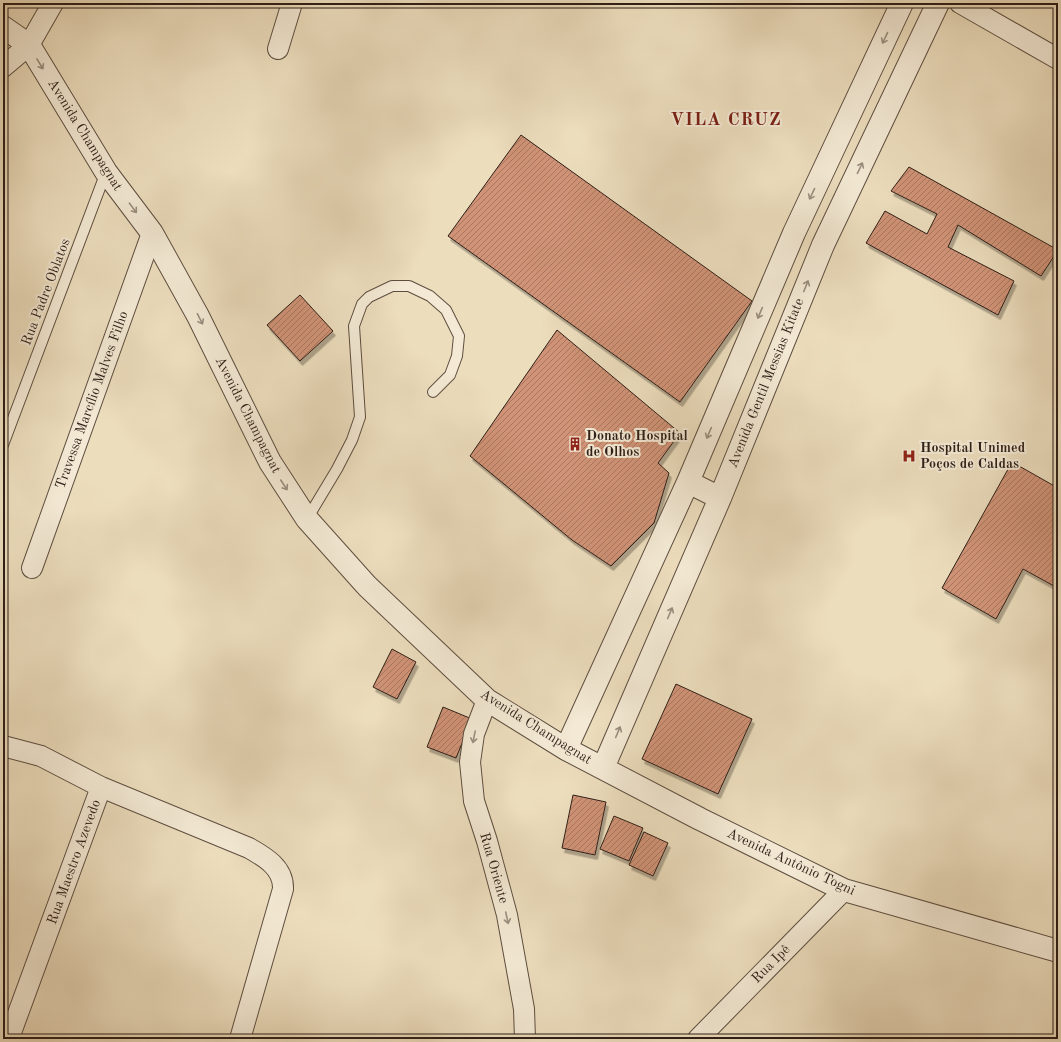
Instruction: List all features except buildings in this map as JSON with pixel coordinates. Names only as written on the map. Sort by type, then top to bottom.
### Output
[{"type":"street","points":[[3,67],[29,45],[53,3]]},
{"type":"street","points":[[278,49],[292,3]]},
{"type":"street","points":[[566,749],[688,482],[794,233],[902,3]]},
{"type":"street","name":"Avenida Gentil Messias Kitate","points":[[603,768],[720,498],[823,245],[938,3]]},
{"type":"street","points":[[960,3],[1058,59]]},
{"type":"street","name":"Avenida Champagnat","points":[[3,27],[29,45],[106,172],[152,233],[198,316],[270,462],[307,519],[367,586],[487,700],[566,749],[603,768]]},
{"type":"street","name":"Travessa Marcílio Malves Filho","points":[[32,568],[152,233]]},
{"type":"street","points":[[794,233],[823,245]]},
{"type":"street","points":[[688,482],[720,498]]},
{"type":"street","name":"Rua Oriente","points":[[487,700],[474,734],[470,762],[474,801],[487,841],[507,915],[524,1009],[525,1039]]},
{"type":"street","name":"Rua Maestro Azevedo","points":[[3,746],[41,756],[101,787],[9,1038]]},
{"type":"street","name":"Avenida Antônio Togni","points":[[603,768],[700,819],[844,890],[1058,952]]},
{"type":"street","points":[[101,787],[249,848],[269,860],[279,873],[283,883],[283,889],[240,1039]]},
{"type":"street","name":"Rua Ipê","points":[[698,1039],[844,890]]},
{"type":"lane","name":"Rua Padre Oblatos","points":[[3,445],[106,172]]},
{"type":"lane","points":[[307,519],[337,469],[352,440],[360,418],[354,326],[362,304],[370,297],[392,286],[409,286],[430,296],[446,310],[459,336],[457,356],[450,375],[433,392]]},
{"type":"place","name":"Donato Hospital de Olhos","points":[[575,444]]},
{"type":"place","name":"Hospital Unimed Poços de Caldas","points":[[909,456]]},
{"type":"district","name":"VILA CRUZ","points":[[726,120]]}]
